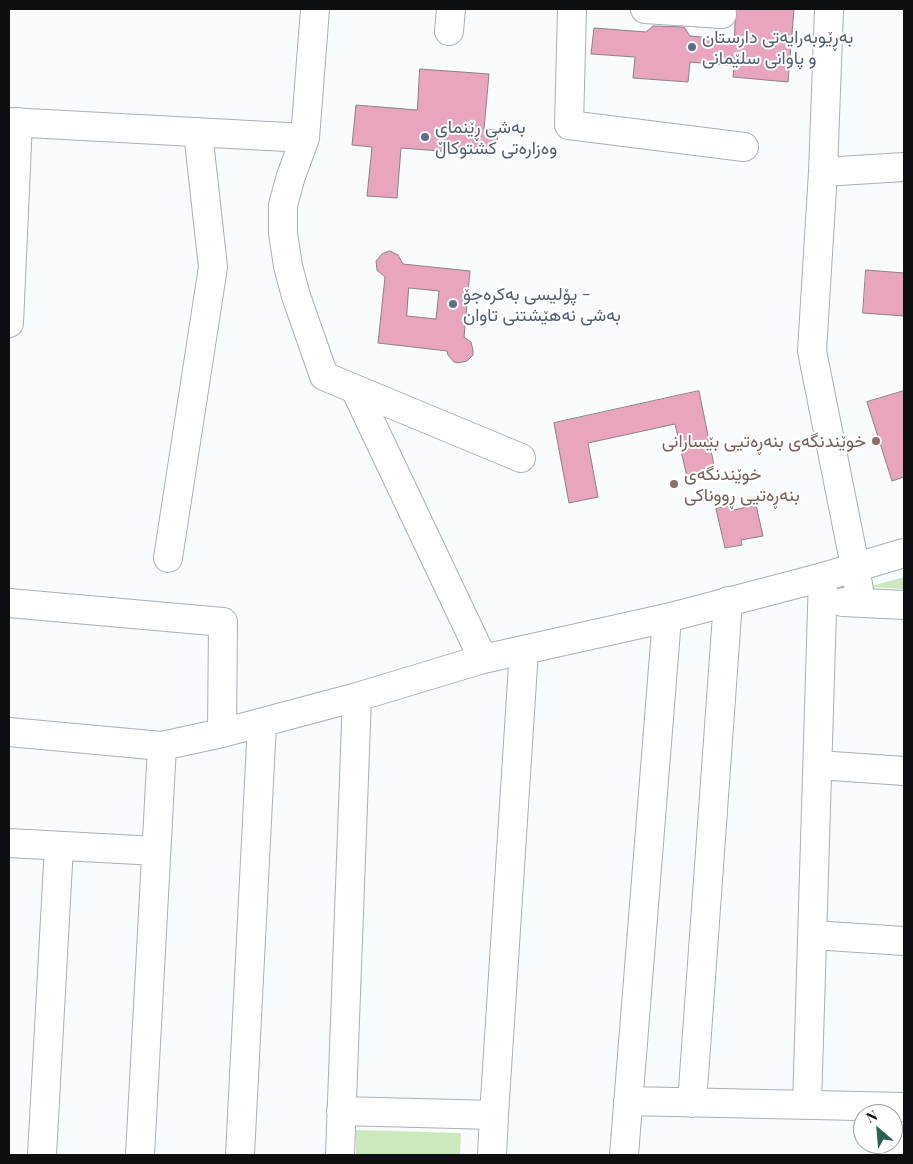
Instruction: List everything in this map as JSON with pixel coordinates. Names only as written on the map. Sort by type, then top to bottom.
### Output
[{"type":"street","points":[[315,9],[305,138],[283,205],[283,233],[288,266],[301,312],[324,376],[521,458]]},
{"type":"street","points":[[572,9],[569,125],[744,147]]},
{"type":"street","points":[[645,9],[722,14]]},
{"type":"street","points":[[829,9],[823,172],[812,351],[861,603]]},
{"type":"street","points":[[9,323],[14,122],[305,138]]},
{"type":"street","points":[[168,558],[213,267],[198,132]]},
{"type":"street","points":[[823,172],[904,167]]},
{"type":"street","points":[[355,389],[483,659]]},
{"type":"street","points":[[822,589],[855,566],[904,554]]},
{"type":"street","points":[[808,1105],[822,589]]},
{"type":"street","points":[[9,732],[162,746],[222,733],[357,697],[483,659],[667,618],[739,598],[822,589],[861,603],[904,605]]},
{"type":"street","points":[[692,1102],[739,598]]},
{"type":"street","points":[[9,603],[223,622],[222,733]]},
{"type":"street","points":[[624,1155],[667,618]]},
{"type":"street","points":[[492,1155],[524,650]]},
{"type":"street","points":[[340,1155],[357,697]]},
{"type":"street","points":[[240,1155],[262,722]]},
{"type":"street","points":[[140,1155],[162,746]]},
{"type":"street","points":[[818,765],[904,771]]},
{"type":"street","points":[[9,844],[156,851]]},
{"type":"street","points":[[42,1155],[59,846]]},
{"type":"street","points":[[813,935],[904,941]]},
{"type":"street","points":[[628,1101],[904,1107]]},
{"type":"street","points":[[341,1111],[494,1115]]},
{"type":"green space","points":[[904,577],[904,589],[868,587]]},
{"type":"green space","points":[[356,1130],[461,1133],[460,1155],[356,1155]]},
{"type":"building","name":"بەڕێوبەرایەتی دارستان و پاوانی سلێمانی","points":[[736,9],[794,9],[788,82],[733,77],[734,66],[690,62],[688,82],[633,78],[635,57],[591,54],[594,28],[646,32],[653,26],[684,27],[690,36],[734,40]]},
{"type":"building","name":"بەشی ڕێنمای وەزارەتی کشتوکاڵ","points":[[420,69],[489,74],[484,129],[498,130],[497,144],[493,144],[492,155],[401,148],[397,198],[367,196],[372,147],[352,145],[356,105],[417,110]]},
{"type":"building","name":"پۆلیسی بەکرەجۆ - بەشی نەهێشتنی تاوان","points":[[390,251],[398,255],[403,264],[470,271],[464,337],[471,342],[473,355],[467,361],[454,362],[447,351],[378,343],[385,277],[377,270],[376,261],[382,254]],"holes":[[[409,288],[439,291],[436,319],[407,316]]]},
{"type":"building","points":[[866,270],[904,273],[904,316],[863,313]]},
{"type":"building","points":[[699,391],[715,470],[687,477],[675,424],[588,443],[598,497],[569,503],[554,423]]},
{"type":"building","points":[[904,391],[904,477],[892,481],[867,402]]},
{"type":"building","points":[[733,505],[734,510],[756,505],[763,536],[741,540],[742,545],[725,548],[716,509]]},
{"type":"place","name":"بەڕێوبەرایەتی دارستان و پاوانی سلێمانی","points":[[692,47]]},
{"type":"place","name":"بەشی ڕێنمای وەزارەتی کشتوکاڵ","points":[[425,137]]},
{"type":"place","name":"پۆلیسی بەکرەجۆ - بەشی نەهێشتنی تاوان","points":[[453,304]]},
{"type":"place","name":"خوێندنگەی بنەڕەتیی بێسارانی","points":[[876,441]]},
{"type":"place","name":"خوێندنگەی بنەڕەتیی ڕووناکی","points":[[674,484]]}]
